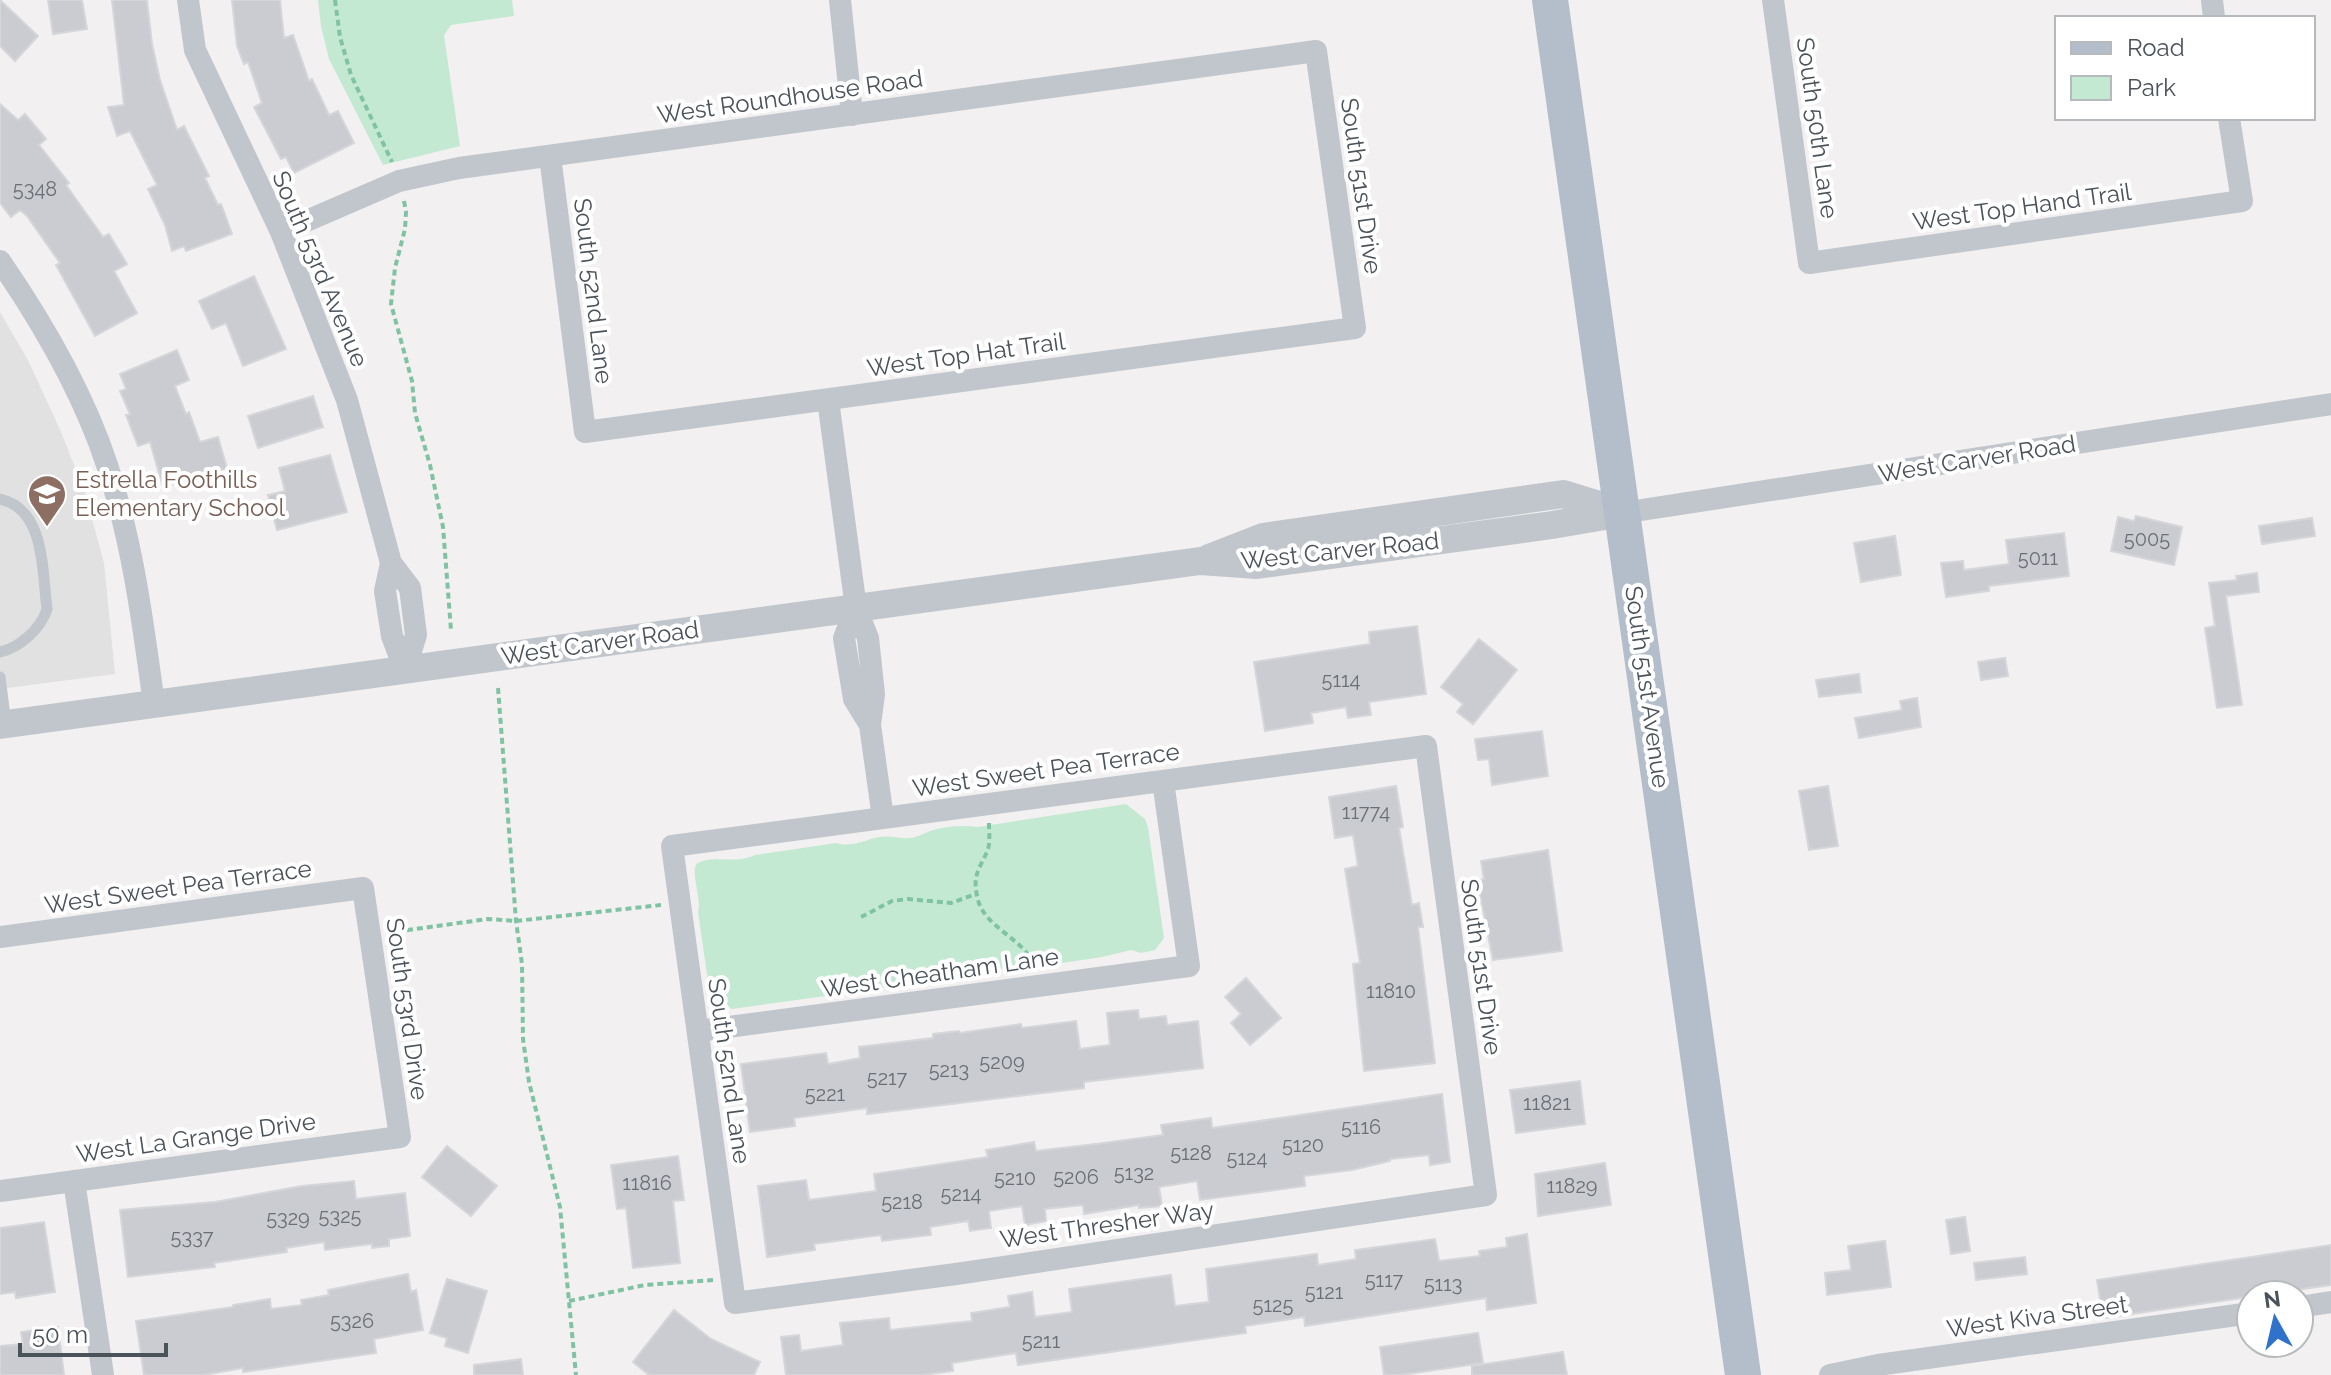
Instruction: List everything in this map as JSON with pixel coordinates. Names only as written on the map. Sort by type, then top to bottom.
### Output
[{"type":"main road","name":"South 51st Avenue","points":[[1550,0],[1743,1375]]},
{"type":"street","name":"South 53rd Avenue","points":[[188,0],[195,50],[281,232],[347,400],[391,563],[385,591],[392,636],[405,670]]},
{"type":"street","points":[[840,0],[852,115]]},
{"type":"street","name":"South 50th Lane","points":[[1774,0],[1809,263]]},
{"type":"street","name":"West Roundhouse Road","points":[[281,232],[399,181],[459,168],[1316,51]]},
{"type":"street","name":"South 51st Drive","points":[[1316,51],[1355,328]]},
{"type":"street","name":"West Top Hand Trail","points":[[1809,263],[2242,201],[2229,120]]},
{"type":"street","name":"South 52nd Lane","points":[[550,156],[585,432]]},
{"type":"street","points":[[0,261],[24,295],[70,375],[107,465],[137,590],[154,704]]},
{"type":"street","name":"West Top Hat Trail","points":[[585,432],[1355,328]]},
{"type":"street","points":[[828,400],[856,608],[868,638],[874,694],[870,725],[883,818]]},
{"type":"street","name":"West Carver Road","points":[[3,725],[1200,561],[1257,565],[1622,513],[2331,404]]},
{"type":"street","name":"South 51st Drive","points":[[1426,746],[1486,1195]]},
{"type":"street","name":"West Sweet Pea Terrace","points":[[672,846],[1426,746]]},
{"type":"street","name":"West Cheatham Lane","points":[[698,1031],[1189,966],[1163,781]]},
{"type":"street","name":"South 52nd Lane","points":[[672,846],[735,1303]]},
{"type":"street","name":"West Sweet Pea Terrace","points":[[0,937],[363,888]]},
{"type":"street","name":"South 53rd Drive","points":[[363,888],[400,1137]]},
{"type":"street","name":"West La Grange Drive","points":[[0,1191],[400,1137]]},
{"type":"street","points":[[74,1181],[103,1375]]},
{"type":"street","name":"West Thresher Way","points":[[735,1303],[956,1274],[1486,1195]]},
{"type":"street","name":"West Kiva Street","points":[[1830,1375],[1878,1365],[2235,1315]]},
{"type":"lane","points":[[0,499],[22,510],[32,522],[37,535],[47,609],[45,617],[30,634],[11,650],[0,652]]},
{"type":"lane","points":[[0,677],[3,725]]},
{"type":"path","points":[[335,0],[340,37],[351,75],[399,181],[406,212],[391,304],[412,381],[415,413],[443,527],[451,630]]},
{"type":"path","points":[[498,688],[522,964],[523,1039],[560,1207],[576,1375]]},
{"type":"path","points":[[988,804],[990,841],[978,867],[978,900],[991,922],[1024,948],[1032,959],[1041,986]]},
{"type":"path","points":[[861,917],[892,901],[908,899],[951,903],[977,894]]},
{"type":"path","points":[[369,928],[408,930],[488,919],[516,921],[680,903]]},
{"type":"path","points":[[569,1301],[645,1285],[732,1279]]},
{"type":"shaded area","name":"Estrella Foothills Elementary School","points":[[0,312],[29,362],[85,493],[104,563],[115,674],[0,689]]},
{"type":"green space","points":[[318,0],[512,0],[514,16],[451,25],[444,35],[460,146],[383,165],[329,59]]},
{"type":"green space","points":[[1126,804],[1145,819],[1148,827],[1164,938],[1155,950],[1141,953],[1131,950],[1029,968],[1010,966],[992,973],[732,1009],[710,995],[695,871],[698,863],[704,860],[740,859],[836,843],[853,844],[873,838],[910,838],[944,828],[978,827]]},
{"type":"building","points":[[0,0],[38,36],[15,61],[0,46]]},
{"type":"building","points":[[48,0],[82,0],[87,29],[53,34]]},
{"type":"building","points":[[112,0],[147,0],[160,80],[177,130],[184,126],[209,176],[205,178],[218,205],[221,204],[232,234],[186,251],[184,246],[172,251],[165,225],[148,189],[157,185],[130,131],[117,136],[108,107],[124,105]]},
{"type":"building","points":[[232,0],[280,0],[284,38],[293,35],[309,81],[312,79],[329,115],[338,111],[354,143],[294,173],[286,157],[281,159],[254,107],[262,103],[248,62],[244,64],[237,46]]},
{"type":"building","points":[[0,104],[18,120],[25,114],[46,139],[39,145],[69,183],[66,185],[103,237],[109,234],[127,264],[114,271],[137,313],[95,336],[56,265],[60,263],[27,216],[20,210],[11,217],[0,203]]},
{"type":"building","points":[[254,276],[286,349],[243,366],[226,323],[212,329],[199,301]]},
{"type":"building","points":[[177,350],[189,380],[175,386],[186,414],[189,412],[200,442],[218,437],[227,468],[163,487],[150,442],[138,446],[126,415],[130,414],[120,391],[126,389],[120,374]]},
{"type":"building","points":[[313,396],[323,427],[258,448],[248,416]]},
{"type":"building","points":[[330,455],[347,512],[277,530],[268,495],[285,491],[279,468]]},
{"type":"building","points":[[2136,516],[2182,527],[2174,565],[2111,551],[2118,517],[2134,521]]},
{"type":"building","points":[[2312,518],[2315,536],[2262,544],[2259,526]]},
{"type":"building","points":[[2064,533],[2069,576],[1989,586],[1989,591],[1946,597],[1941,563],[1963,561],[1964,570],[2009,564],[2006,540]]},
{"type":"building","points":[[1895,536],[1901,575],[1861,582],[1854,543]]},
{"type":"building","points":[[2257,573],[2259,592],[2226,596],[2242,705],[2217,708],[2205,628],[2215,626],[2209,583],[2237,580],[2236,576]]},
{"type":"building","points":[[1417,626],[1426,694],[1369,702],[1371,715],[1348,718],[1346,707],[1311,713],[1313,723],[1265,731],[1254,662],[1370,644],[1369,632]]},
{"type":"building","points":[[1479,639],[1517,670],[1473,724],[1457,712],[1463,704],[1441,687]]},
{"type":"building","points":[[2005,658],[2008,676],[1981,680],[1978,662]]},
{"type":"building","points":[[1859,674],[1861,692],[1819,697],[1816,680]]},
{"type":"building","points":[[1917,698],[1921,727],[1859,738],[1855,718],[1902,710],[1900,701]]},
{"type":"building","points":[[1542,731],[1548,776],[1492,785],[1489,759],[1478,760],[1475,739]]},
{"type":"building","points":[[1396,786],[1403,827],[1399,828],[1412,905],[1419,903],[1423,927],[1418,927],[1435,1063],[1364,1071],[1353,964],[1360,963],[1345,869],[1358,866],[1353,835],[1335,838],[1329,797]]},
{"type":"building","points":[[1828,786],[1838,846],[1809,850],[1799,791]]},
{"type":"building","points":[[1548,850],[1562,951],[1493,960],[1477,880],[1484,879],[1481,861]]},
{"type":"building","points":[[1246,978],[1281,1018],[1250,1045],[1231,1023],[1241,1014],[1225,997]]},
{"type":"building","points":[[1138,1010],[1139,1019],[1166,1016],[1167,1025],[1198,1021],[1203,1068],[1084,1082],[1084,1088],[867,1114],[867,1108],[794,1118],[795,1126],[750,1132],[741,1064],[826,1053],[828,1064],[860,1058],[859,1047],[933,1038],[933,1034],[1076,1021],[1080,1049],[1110,1045],[1107,1013]]},
{"type":"building","points":[[1580,1081],[1585,1124],[1516,1133],[1510,1090]]},
{"type":"building","points":[[1442,1094],[1450,1162],[1430,1165],[1429,1155],[1390,1159],[1352,1170],[1304,1176],[1305,1186],[1200,1200],[1197,1181],[1159,1187],[1162,1206],[1139,1208],[1139,1205],[1084,1214],[1083,1205],[1045,1209],[1046,1221],[1025,1225],[1022,1206],[989,1211],[991,1228],[970,1231],[968,1221],[930,1227],[931,1235],[882,1241],[881,1235],[814,1244],[815,1250],[767,1257],[758,1186],[806,1180],[809,1200],[876,1191],[874,1174],[988,1157],[986,1150],[1034,1142],[1036,1151],[1096,1144],[1163,1135],[1161,1125],[1211,1118],[1212,1128]]},
{"type":"building","points":[[447,1146],[497,1186],[471,1216],[422,1177]]},
{"type":"building","points":[[678,1156],[684,1200],[673,1201],[680,1263],[633,1268],[626,1208],[617,1209],[611,1165]]},
{"type":"building","points":[[1605,1163],[1611,1205],[1538,1216],[1535,1174]]},
{"type":"building","points":[[354,1181],[356,1199],[405,1193],[410,1236],[389,1239],[389,1246],[372,1248],[372,1244],[325,1250],[324,1242],[286,1248],[287,1252],[214,1263],[215,1267],[128,1277],[120,1210],[215,1202],[302,1186]]},
{"type":"building","points":[[1965,1217],[1970,1251],[1951,1254],[1946,1220]]},
{"type":"building","points":[[44,1222],[55,1292],[16,1298],[15,1292],[0,1294],[0,1228]]},
{"type":"building","points":[[1527,1234],[1536,1303],[1487,1310],[1486,1298],[1305,1326],[1304,1317],[1245,1326],[1246,1333],[1018,1365],[1016,1353],[952,1363],[953,1371],[922,1375],[786,1375],[781,1337],[799,1335],[801,1351],[843,1345],[840,1323],[889,1318],[890,1330],[972,1321],[971,1313],[1010,1307],[1008,1296],[1032,1292],[1035,1317],[1072,1312],[1069,1289],[1171,1275],[1175,1306],[1209,1302],[1206,1269],[1317,1254],[1318,1265],[1356,1259],[1355,1250],[1435,1239],[1439,1261],[1480,1256],[1479,1251],[1507,1247],[1506,1238]]},
{"type":"building","points":[[1885,1241],[1891,1287],[1827,1295],[1825,1273],[1851,1270],[1848,1246]]},
{"type":"building","points":[[2331,1245],[2331,1285],[2315,1287],[2315,1279],[2235,1279],[2235,1299],[2103,1318],[2097,1280]]},
{"type":"building","points":[[2025,1257],[2027,1274],[1976,1280],[1974,1263]]},
{"type":"building","points":[[408,1274],[411,1292],[416,1290],[423,1330],[374,1339],[376,1353],[243,1372],[243,1368],[203,1375],[144,1375],[136,1321],[270,1299],[271,1309],[302,1305],[301,1300],[329,1295],[328,1290]]},
{"type":"building","points":[[447,1279],[487,1291],[468,1353],[445,1346],[447,1338],[430,1333]]},
{"type":"building","points":[[674,1310],[711,1339],[760,1362],[754,1375],[649,1375],[633,1362]]},
{"type":"building","points":[[58,1327],[64,1375],[0,1375],[0,1346],[23,1344],[21,1332]]},
{"type":"building","points":[[1478,1333],[1483,1363],[1384,1375],[1380,1347]]},
{"type":"building","points":[[1563,1352],[1567,1375],[1472,1375],[1472,1366]]},
{"type":"building","points":[[521,1359],[523,1375],[474,1375],[474,1365]]},
{"type":"place","name":"Estrella Foothills Elementary School","points":[[47,528]]}]
